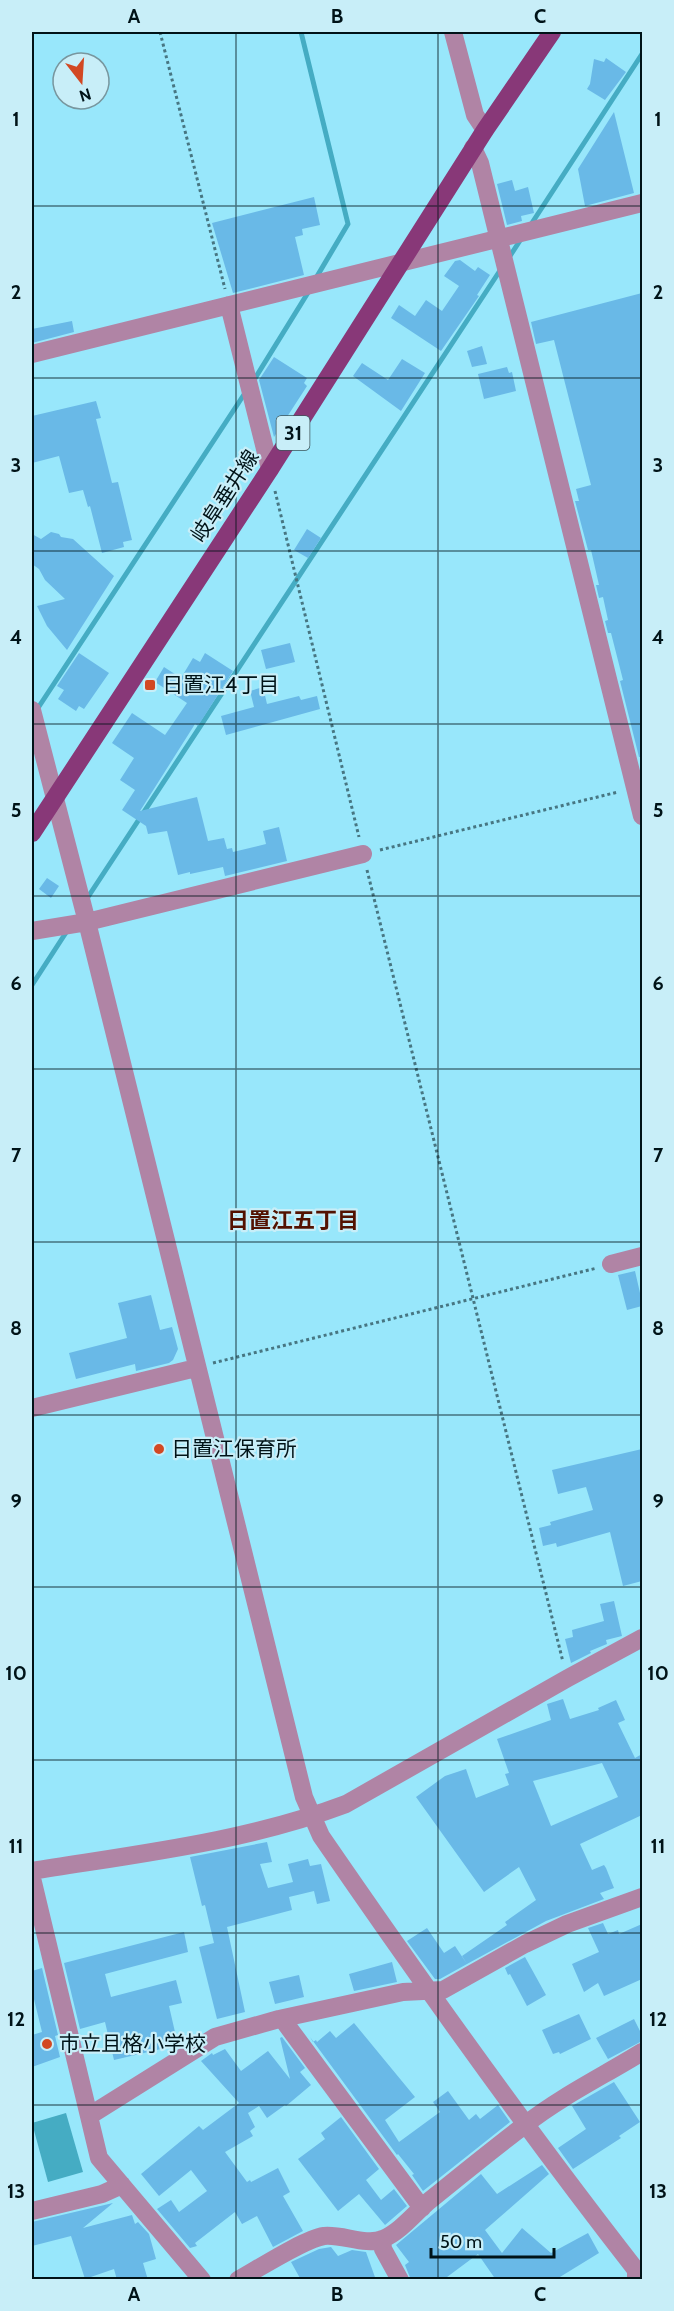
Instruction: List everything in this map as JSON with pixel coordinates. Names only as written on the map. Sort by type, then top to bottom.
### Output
[{"type":"main road","name":"岐阜垂井線","points":[[32,833],[270,469],[485,129],[552,32]]},
{"type":"street","points":[[453,32],[475,115],[485,129]]},
{"type":"street","points":[[473,148],[480,163],[639,787],[642,816]]},
{"type":"street","points":[[32,354],[642,203]]},
{"type":"street","points":[[229,305],[270,469]]},
{"type":"street","points":[[32,710],[87,922],[304,1797],[321,1836],[426,1989],[572,2188],[636,2270],[636,2280]]},
{"type":"street","points":[[32,931],[87,922],[363,854]]},
{"type":"street","points":[[610,1264],[642,1256]]},
{"type":"street","points":[[32,1408],[196,1368]]},
{"type":"street","points":[[32,1871],[174,1848],[312,1817],[346,1804],[568,1678],[640,1645]]},
{"type":"street","points":[[32,1878],[99,2158],[202,2280]]},
{"type":"street","points":[[89,2116],[215,2037],[403,1992],[426,1989],[443,1990],[525,1944],[567,1924],[642,1898]]},
{"type":"street","points":[[283,2020],[422,2208]]},
{"type":"street","points":[[238,2280],[322,2236],[342,2236],[368,2241],[381,2239],[397,2230],[526,2124],[562,2098],[642,2052]]},
{"type":"street","points":[[32,2211],[102,2194],[122,2185]]},
{"type":"street","points":[[381,2239],[383,2249],[400,2280]]},
{"type":"path","points":[[160,32],[229,305]]},
{"type":"path","points":[[270,469],[363,854],[568,1678]]},
{"type":"path","points":[[363,854],[639,787]]},
{"type":"path","points":[[196,1368],[610,1264]]},
{"type":"water","points":[[66,2113],[83,2172],[48,2182],[32,2123]]},
{"type":"building","points":[[606,58],[626,72],[605,100],[587,89],[594,59],[604,62]]},
{"type":"building","points":[[614,112],[634,193],[585,206],[578,169]]},
{"type":"building","points":[[512,180],[515,191],[528,187],[534,213],[521,216],[522,221],[507,225],[497,184]]},
{"type":"building","points":[[314,197],[320,225],[302,229],[303,235],[295,237],[304,275],[233,293],[212,223]]},
{"type":"building","points":[[460,260],[475,271],[478,267],[490,275],[477,295],[479,296],[441,351],[391,318],[399,305],[415,316],[426,300],[442,311],[459,286],[444,276],[455,261]]},
{"type":"building","points":[[642,293],[642,757],[639,757],[620,681],[623,680],[611,633],[608,633],[605,621],[608,620],[603,597],[599,598],[596,585],[599,585],[591,550],[588,550],[575,501],[579,501],[576,489],[591,485],[554,340],[536,344],[531,322]]},
{"type":"building","points":[[72,321],[74,332],[32,343],[32,329]]},
{"type":"building","points":[[482,346],[487,364],[472,367],[467,351]]},
{"type":"building","points":[[274,357],[307,378],[304,383],[307,386],[274,437],[259,380]]},
{"type":"building","points":[[402,359],[425,373],[401,411],[353,376],[362,363],[388,380]]},
{"type":"building","points":[[507,367],[509,373],[512,372],[516,391],[484,399],[478,374]]},
{"type":"building","points":[[96,401],[101,418],[96,419],[112,483],[118,482],[132,540],[123,542],[124,547],[102,553],[90,506],[88,507],[83,490],[69,493],[59,456],[32,463],[32,416]]},
{"type":"building","points":[[307,529],[321,538],[308,558],[294,550]]},
{"type":"building","points":[[51,532],[73,539],[114,576],[67,650],[47,626],[37,606],[65,599],[32,564],[32,534],[41,539]]},
{"type":"building","points":[[290,643],[295,662],[266,669],[261,650]]},
{"type":"building","points":[[79,653],[109,673],[84,709],[79,706],[76,711],[58,699],[64,690],[57,686]]},
{"type":"building","points":[[205,653],[233,671],[198,726],[195,724],[140,811],[197,797],[208,841],[224,838],[227,849],[232,848],[233,852],[266,844],[263,831],[279,827],[287,861],[225,876],[223,867],[178,875],[167,831],[148,834],[146,826],[122,810],[135,790],[120,780],[134,758],[112,743],[132,713],[165,735],[187,703],[155,682],[164,667],[181,678],[193,658],[200,662]]},
{"type":"building","points":[[263,687],[267,704],[299,696],[301,700],[317,696],[320,709],[226,735],[221,716],[254,707],[250,691]]},
{"type":"building","points":[[47,878],[59,886],[51,898],[39,889]]},
{"type":"building","points":[[635,1271],[640,1293],[642,1293],[642,1306],[627,1310],[618,1275]]},
{"type":"building","points":[[151,1295],[160,1330],[172,1327],[178,1349],[173,1360],[136,1371],[135,1364],[76,1379],[69,1353],[127,1338],[118,1303]]},
{"type":"building","points":[[642,1449],[642,1581],[623,1586],[610,1532],[557,1547],[556,1543],[543,1546],[539,1528],[551,1525],[550,1522],[593,1510],[586,1487],[558,1494],[552,1470]]},
{"type":"building","points":[[614,1601],[622,1636],[606,1640],[607,1644],[571,1663],[565,1639],[573,1637],[572,1630],[604,1621],[600,1604]]},
{"type":"building","points":[[563,1699],[570,1719],[599,1710],[598,1708],[616,1700],[625,1720],[618,1723],[635,1758],[642,1754],[642,1815],[580,1844],[592,1870],[604,1865],[606,1868],[614,1888],[600,1893],[604,1899],[546,1921],[467,1964],[462,1956],[507,1925],[505,1922],[536,1900],[519,1867],[484,1892],[416,1797],[445,1776],[466,1769],[476,1798],[509,1785],[505,1774],[509,1773],[497,1739],[551,1720],[547,1704]],"holes":[[[602,1763],[618,1797],[551,1826],[533,1781]]]},
{"type":"building","points":[[267,1842],[272,1862],[260,1864],[268,1888],[293,1882],[288,1864],[308,1859],[310,1866],[321,1864],[330,1901],[317,1904],[314,1891],[289,1897],[292,1910],[227,1927],[245,2012],[217,2019],[199,1947],[214,1943],[190,1857]]},
{"type":"building","points":[[603,1923],[608,1934],[618,1930],[619,1934],[642,1924],[642,1979],[604,1996],[598,1983],[584,1992],[572,1964],[599,1952],[588,1928]]},
{"type":"building","points":[[427,1928],[444,1953],[455,1946],[467,1964],[440,1979],[435,1979],[407,1941]]},
{"type":"building","points":[[184,1932],[188,1952],[105,1974],[111,1997],[176,1980],[182,2003],[169,2006],[178,2045],[114,2060],[105,2022],[80,2029],[64,1963]]},
{"type":"building","points":[[525,1957],[546,1995],[527,2006],[505,1968]]},
{"type":"building","points":[[392,1962],[397,1982],[354,1991],[349,1974]]},
{"type":"building","points":[[42,1968],[58,2035],[55,2036],[60,2057],[32,2067],[32,2035],[42,2032],[32,1991],[32,1971]]},
{"type":"building","points":[[299,1975],[304,1997],[275,2004],[269,1982]]},
{"type":"building","points":[[579,2014],[591,2039],[560,2054],[559,2052],[553,2054],[542,2030]]},
{"type":"building","points":[[634,2019],[642,2035],[642,2041],[608,2059],[596,2038]]},
{"type":"building","points":[[354,2023],[415,2097],[385,2120],[399,2142],[440,2112],[433,2102],[448,2091],[469,2120],[476,2114],[480,2119],[498,2105],[510,2122],[423,2191],[412,2175],[414,2174],[397,2155],[313,2042],[316,2040],[317,2042],[330,2031],[336,2038]]},
{"type":"building","points":[[282,2037],[305,2068],[300,2072],[311,2085],[286,2106],[267,2118],[259,2106],[248,2113],[255,2127],[250,2131],[253,2136],[225,2152],[247,2182],[278,2168],[290,2192],[283,2196],[303,2231],[273,2247],[257,2216],[242,2224],[235,2212],[195,2243],[197,2246],[190,2248],[157,2209],[171,2200],[179,2212],[207,2191],[191,2170],[159,2196],[141,2174],[199,2126],[203,2130],[239,2103],[201,2061],[212,2053],[213,2055],[225,2049],[241,2071],[268,2051],[290,2079],[280,2038]]},
{"type":"building","points":[[614,2082],[640,2122],[619,2136],[621,2138],[573,2169],[558,2148],[586,2129],[572,2106]]},
{"type":"building","points":[[341,2117],[379,2169],[366,2180],[381,2200],[394,2189],[407,2206],[385,2225],[359,2194],[338,2211],[298,2159],[325,2139],[321,2133]]},
{"type":"building","points":[[542,2165],[549,2174],[485,2230],[502,2253],[522,2228],[551,2253],[588,2233],[599,2253],[555,2280],[496,2280],[478,2254],[443,2280],[411,2280],[405,2265],[409,2262],[396,2245],[481,2174],[497,2194]]},
{"type":"building","points":[[113,2203],[83,2228],[132,2215],[135,2224],[138,2222],[149,2234],[156,2259],[143,2263],[148,2280],[117,2280],[114,2269],[85,2279],[71,2236],[32,2246],[32,2222]]},
{"type":"building","points":[[331,2247],[338,2256],[352,2250],[366,2252],[376,2280],[301,2280],[291,2262],[319,2249]]},
{"type":"waterway","points":[[301,32],[348,224],[316,278]]},
{"type":"waterway","points":[[530,226],[642,54]]},
{"type":"waterway","points":[[508,259],[521,239]]},
{"type":"waterway","points":[[86,900],[501,269]]},
{"type":"waterway","points":[[254,380],[309,291]]},
{"type":"waterway","points":[[36,711],[245,393]]},
{"type":"waterway","points":[[32,985],[67,931]]},
{"type":"place","name":"日置江4丁目","points":[[150,685]]},
{"type":"place","name":"日置江保育所","points":[[159,1449]]},
{"type":"place","name":"市立且格小学校","points":[[47,2044]]},
{"type":"district","name":"日置江五丁目","points":[[293,1220]]}]
